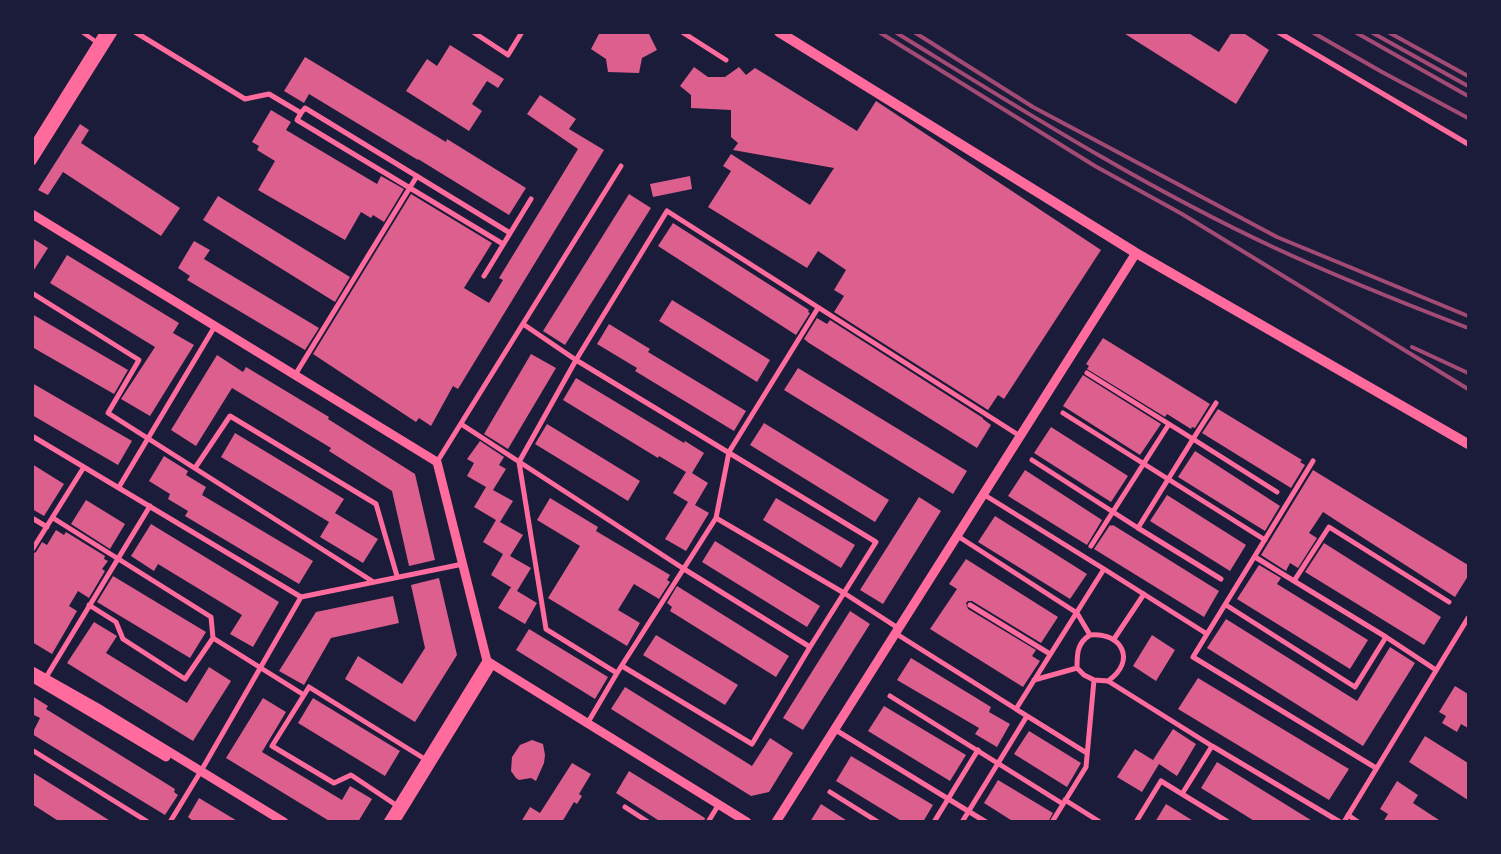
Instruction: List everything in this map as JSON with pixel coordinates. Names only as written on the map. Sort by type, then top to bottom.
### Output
[{"type":"main road","points":[[779,32],[1136,252],[1468,444]]},
{"type":"street","points":[[32,161],[101,45],[106,32]]},
{"type":"street","points":[[32,149],[101,45],[114,32]]},
{"type":"street","points":[[135,32],[245,99],[269,94],[301,113]]},
{"type":"street","points":[[473,32],[508,55],[520,33]]},
{"type":"street","points":[[682,32],[726,60]]},
{"type":"street","points":[[1278,32],[1468,144]]},
{"type":"street","points":[[503,244],[297,120],[301,113],[305,108],[510,233]]},
{"type":"street","points":[[437,462],[621,166]]},
{"type":"street","points":[[295,375],[417,176]]},
{"type":"street","points":[[484,276],[532,199]]},
{"type":"street","points":[[617,673],[546,629],[519,462],[576,360],[667,211],[1020,436]]},
{"type":"street","points":[[32,214],[437,462],[488,665],[718,807],[747,822]]},
{"type":"street","points":[[776,822],[1136,252]]},
{"type":"street","points":[[32,293],[139,360],[108,413],[372,581]]},
{"type":"street","points":[[587,725],[617,673],[716,518],[729,452],[818,308]]},
{"type":"street","points":[[523,324],[576,360],[876,542],[752,744],[622,666]]},
{"type":"street","points":[[119,487],[215,326]]},
{"type":"street","points":[[1087,373],[1277,492]]},
{"type":"street","points":[[1138,528],[1216,402]]},
{"type":"street","points":[[1063,413],[1265,540]]},
{"type":"street","points":[[195,468],[230,416],[376,504],[397,576]]},
{"type":"street","points":[[461,424],[684,570],[810,647]]},
{"type":"street","points":[[1091,546],[1169,424]]},
{"type":"street","points":[[32,436],[301,597],[372,581],[463,564]]},
{"type":"street","points":[[1032,460],[1112,513],[1221,579]]},
{"type":"street","points":[[1313,461],[1193,657],[1376,768]]},
{"type":"street","points":[[32,550],[84,467]]},
{"type":"street","points":[[983,494],[1207,634]]},
{"type":"street","points":[[44,681],[150,506]]},
{"type":"street","points":[[32,518],[47,527]]},
{"type":"street","points":[[53,518],[211,617],[213,638],[185,679],[123,639],[116,622],[89,605]]},
{"type":"street","points":[[716,518],[844,593],[1016,709],[1087,752]]},
{"type":"street","points":[[1294,581],[1329,527],[1449,602]]},
{"type":"street","points":[[956,535],[1077,613],[1090,635]]},
{"type":"street","points":[[1255,557],[1436,670]]},
{"type":"street","points":[[1016,709],[1104,569]]},
{"type":"street","points":[[1114,639],[1144,594]]},
{"type":"street","points":[[170,822],[301,597]]},
{"type":"street","points":[[970,605],[1050,654]]},
{"type":"street","points":[[1226,605],[1355,687],[1386,638]]},
{"type":"street","points":[[1344,822],[1468,618]]},
{"type":"street","points":[[1108,681],[1116,675],[1123,665],[1124,654],[1114,639],[1108,636],[1090,635],[1083,639],[1078,649],[1077,668],[1084,675],[1094,680],[1108,681],[1212,746],[1340,822]]},
{"type":"street","points":[[213,638],[304,695]]},
{"type":"street","points":[[388,822],[400,807],[488,665]]},
{"type":"street","points":[[1034,680],[1077,668]]},
{"type":"street","points":[[32,671],[44,681],[284,822]]},
{"type":"street","points":[[32,678],[44,681]]},
{"type":"street","points":[[1052,822],[1086,767],[1094,680]]},
{"type":"street","points":[[400,807],[351,775],[334,783],[272,746],[308,687],[428,761]]},
{"type":"street","points":[[890,696],[998,763],[1100,822]]},
{"type":"street","points":[[962,822],[1027,716]]},
{"type":"street","points":[[834,729],[986,822]]},
{"type":"street","points":[[1182,794],[1212,746]]},
{"type":"street","points":[[32,750],[148,822]]},
{"type":"street","points":[[934,822],[978,750]]},
{"type":"street","points":[[200,773],[273,822]]},
{"type":"street","points":[[1136,822],[1162,781],[1228,822]]},
{"type":"street","points":[[830,792],[878,822]]},
{"type":"street","points":[[395,822],[400,807]]},
{"type":"street","points":[[625,807],[648,822]]},
{"type":"street","points":[[708,822],[718,807]]},
{"type":"street","points":[[718,807],[737,822]]},
{"type":"street","points":[[1348,815],[1358,822]]},
{"type":"lane","points":[[82,32],[101,45]]},
{"type":"building","points":[[600,32],[648,32],[657,50],[642,58],[639,73],[608,72],[606,59],[591,49]]},
{"type":"building","points":[[1122,32],[1187,32],[1219,52],[1232,32],[1242,32],[1269,50],[1236,104]]},
{"type":"building","points":[[450,45],[504,79],[498,88],[487,81],[472,104],[482,111],[469,131],[406,91],[427,59],[437,66]]},
{"type":"building","points":[[305,57],[446,142],[447,139],[526,188],[509,215],[309,94],[304,103],[284,91]]},
{"type":"building","points":[[694,67],[708,77],[725,77],[739,67],[746,75],[755,68],[857,131],[876,101],[1101,250],[1004,399],[998,395],[988,410],[834,312],[844,296],[834,290],[846,270],[818,251],[807,268],[708,207],[731,171],[723,166],[731,154],[810,205],[834,168],[733,150],[738,143],[731,137],[731,110],[691,108],[691,95],[680,86]]},
{"type":"building","points":[[540,95],[576,119],[569,129],[604,150],[458,389],[453,386],[431,426],[419,418],[416,422],[313,354],[411,194],[492,243],[464,288],[489,303],[503,280],[499,278],[578,149],[527,114]]},
{"type":"building","points":[[271,110],[291,122],[286,130],[377,184],[381,176],[404,189],[384,222],[373,215],[371,218],[361,212],[345,240],[258,190],[275,161],[257,150],[259,146],[252,142]]},
{"type":"building","points":[[80,124],[89,130],[81,143],[180,208],[161,236],[63,172],[48,195],[38,190]]},
{"type":"building","points":[[690,176],[692,189],[653,197],[650,184]]},
{"type":"building","points":[[629,194],[651,208],[565,345],[543,331]]},
{"type":"building","points":[[218,196],[350,277],[335,302],[203,220]]},
{"type":"building","points":[[673,223],[809,310],[808,312],[810,313],[796,335],[658,246]]},
{"type":"building","points":[[32,238],[48,248],[32,273]]},
{"type":"building","points":[[194,241],[210,250],[204,259],[319,328],[305,350],[187,280],[190,276],[178,268]]},
{"type":"building","points":[[67,255],[179,323],[173,333],[194,345],[150,416],[121,399],[155,347],[50,283]]},
{"type":"building","points":[[672,300],[770,360],[757,382],[659,321]]},
{"type":"building","points":[[32,314],[128,370],[114,394],[32,347]]},
{"type":"building","points":[[817,318],[827,324],[830,320],[983,418],[991,425],[977,448],[804,339]]},
{"type":"building","points":[[609,324],[650,349],[648,352],[746,411],[734,431],[635,371],[637,368],[597,344]]},
{"type":"building","points":[[1103,338],[1210,404],[1195,428],[1192,427],[1191,429],[1167,414],[1165,417],[1087,369],[1089,366],[1086,364]]},
{"type":"building","points":[[531,354],[556,368],[508,449],[484,434]]},
{"type":"building","points":[[217,355],[243,372],[246,367],[329,417],[328,419],[415,474],[435,560],[409,566],[392,491],[329,451],[331,448],[232,388],[196,446],[171,430]]},
{"type":"building","points":[[798,368],[967,471],[953,494],[784,390]]},
{"type":"building","points":[[1083,375],[1161,424],[1140,455],[1063,406]]},
{"type":"building","points":[[576,378],[704,453],[692,473],[708,483],[695,505],[709,513],[686,551],[665,539],[688,502],[673,493],[686,472],[659,456],[658,458],[563,400]]},
{"type":"building","points":[[32,383],[132,441],[118,465],[32,415]]},
{"type":"building","points":[[1218,409],[1302,460],[1300,462],[1305,465],[1291,488],[1202,433]]},
{"type":"building","points":[[764,423],[889,500],[875,522],[750,445]]},
{"type":"building","points":[[547,424],[640,481],[628,501],[535,444]]},
{"type":"building","points":[[1051,427],[1128,476],[1111,502],[1034,453]]},
{"type":"building","points":[[235,433],[344,499],[335,513],[378,539],[363,563],[320,537],[329,522],[221,457]]},
{"type":"building","points":[[480,441],[504,457],[499,465],[506,469],[493,490],[513,501],[500,522],[523,535],[510,556],[531,568],[517,591],[537,603],[525,624],[498,608],[511,587],[491,575],[503,554],[483,542],[496,520],[474,507],[486,487],[467,476],[474,463],[467,459]]},
{"type":"building","points":[[1195,451],[1280,506],[1265,531],[1178,477]]},
{"type":"building","points":[[164,456],[188,471],[186,475],[206,487],[202,495],[313,561],[299,584],[185,516],[188,511],[168,499],[170,494],[149,481]]},
{"type":"building","points":[[32,464],[64,484],[44,516],[32,509]]},
{"type":"building","points":[[1025,470],[1102,520],[1087,545],[1008,496]]},
{"type":"building","points":[[1313,470],[1468,565],[1468,576],[1455,597],[1323,512],[1309,533],[1317,538],[1298,568],[1290,563],[1286,571],[1261,555]]},
{"type":"building","points":[[1167,495],[1246,545],[1230,571],[1150,521]]},
{"type":"building","points":[[919,497],[941,511],[883,604],[860,590]]},
{"type":"building","points":[[550,498],[598,527],[596,531],[670,575],[667,580],[670,582],[659,599],[634,584],[618,610],[640,623],[627,646],[548,598],[580,546],[537,520]]},
{"type":"building","points":[[776,498],[855,545],[841,568],[763,520]]},
{"type":"building","points":[[86,500],[125,524],[110,549],[71,524]]},
{"type":"building","points":[[995,516],[1087,574],[1070,599],[978,542]]},
{"type":"building","points":[[151,524],[279,602],[253,647],[230,634],[242,615],[158,564],[154,571],[131,556]]},
{"type":"building","points":[[1110,525],[1113,525],[1219,591],[1204,617],[1094,549]]},
{"type":"building","points":[[56,530],[64,535],[66,532],[105,556],[104,559],[108,561],[102,569],[105,571],[89,598],[78,591],[69,606],[77,611],[52,654],[32,642],[32,554],[36,552],[42,542],[47,545]]},
{"type":"building","points":[[715,541],[820,606],[807,627],[702,562]]},
{"type":"building","points":[[1324,543],[1441,617],[1424,645],[1305,572]]},
{"type":"building","points":[[966,559],[1058,617],[1041,643],[972,601],[966,603],[968,609],[1036,650],[1032,656],[1040,661],[1023,687],[930,629],[957,589],[949,584]]},
{"type":"building","points":[[1259,565],[1281,578],[1277,584],[1368,640],[1350,669],[1237,599]]},
{"type":"building","points":[[113,576],[206,632],[190,658],[97,602]]},
{"type":"building","points":[[439,578],[457,655],[415,722],[345,679],[358,656],[402,684],[425,648],[411,585]]},
{"type":"building","points":[[677,586],[789,656],[776,677],[670,611],[672,607],[667,603]]},
{"type":"building","points":[[393,596],[399,623],[331,638],[304,685],[279,671],[316,612]]},
{"type":"building","points":[[850,611],[870,624],[803,730],[783,718]]},
{"type":"building","points":[[1226,619],[1357,701],[1390,647],[1415,663],[1363,746],[1207,648]]},
{"type":"building","points":[[94,622],[117,636],[106,653],[187,703],[209,667],[231,681],[193,741],[67,663]]},
{"type":"building","points":[[529,629],[608,677],[595,699],[516,650]]},
{"type":"building","points":[[656,635],[738,685],[725,705],[643,655]]},
{"type":"building","points":[[1152,635],[1175,650],[1156,681],[1133,666]]},
{"type":"building","points":[[911,658],[991,707],[989,712],[1010,724],[997,747],[975,734],[979,728],[897,680]]},
{"type":"building","points":[[1198,678],[1349,769],[1329,800],[1178,709]]},
{"type":"building","points":[[1455,686],[1468,694],[1468,728],[1461,724],[1457,732],[1442,723],[1446,716],[1439,712]]},
{"type":"building","points":[[625,687],[752,766],[770,738],[793,753],[769,792],[751,796],[611,709]]},
{"type":"building","points":[[32,696],[48,706],[46,709],[175,789],[174,792],[178,795],[165,815],[32,734],[40,718],[32,714]]},
{"type":"building","points":[[263,698],[286,712],[262,752],[342,800],[350,786],[372,799],[358,822],[331,822],[226,758]]},
{"type":"building","points":[[313,698],[400,751],[385,776],[298,723]]},
{"type":"building","points":[[884,706],[966,755],[950,781],[868,731]]},
{"type":"building","points":[[1173,729],[1196,744],[1177,776],[1159,764],[1142,792],[1117,777],[1135,749],[1153,760]]},
{"type":"building","points":[[1029,731],[1081,763],[1067,787],[1014,754]]},
{"type":"building","points":[[1425,736],[1468,763],[1468,800],[1409,762]]},
{"type":"building","points":[[532,740],[543,744],[544,763],[536,781],[531,778],[519,780],[511,771],[512,757],[520,745]]},
{"type":"building","points":[[851,756],[933,805],[923,822],[903,822],[836,781]]},
{"type":"building","points":[[1217,762],[1314,822],[1256,822],[1201,788]]},
{"type":"building","points":[[572,763],[591,774],[579,794],[582,796],[577,804],[574,802],[562,822],[521,822],[530,807],[540,813]]},
{"type":"building","points":[[629,771],[705,818],[704,822],[661,822],[616,793]]},
{"type":"building","points":[[32,772],[112,822],[60,822],[32,804]]},
{"type":"building","points":[[998,780],[1053,813],[1048,822],[1014,822],[984,803]]},
{"type":"building","points":[[1397,781],[1418,795],[1413,803],[1442,822],[1383,822],[1388,814],[1380,809]]},
{"type":"building","points":[[199,798],[239,822],[194,822],[188,817]]},
{"type":"building","points":[[821,804],[849,822],[810,822]]},
{"type":"building","points":[[1166,804],[1195,822],[1155,822]]},
{"type":"railway","points":[[879,32],[1095,166],[1182,214],[1468,389]]},
{"type":"railway","points":[[895,32],[1081,145],[1224,223],[1321,269],[1468,328]]},
{"type":"railway","points":[[914,32],[1033,107],[1277,237],[1468,316]]},
{"type":"railway","points":[[1312,32],[1468,118]]},
{"type":"railway","points":[[1355,32],[1468,96]]},
{"type":"railway","points":[[1371,32],[1468,86]]},
{"type":"railway","points":[[1388,32],[1468,76]]},
{"type":"railway","points":[[1412,347],[1468,373]]}]
